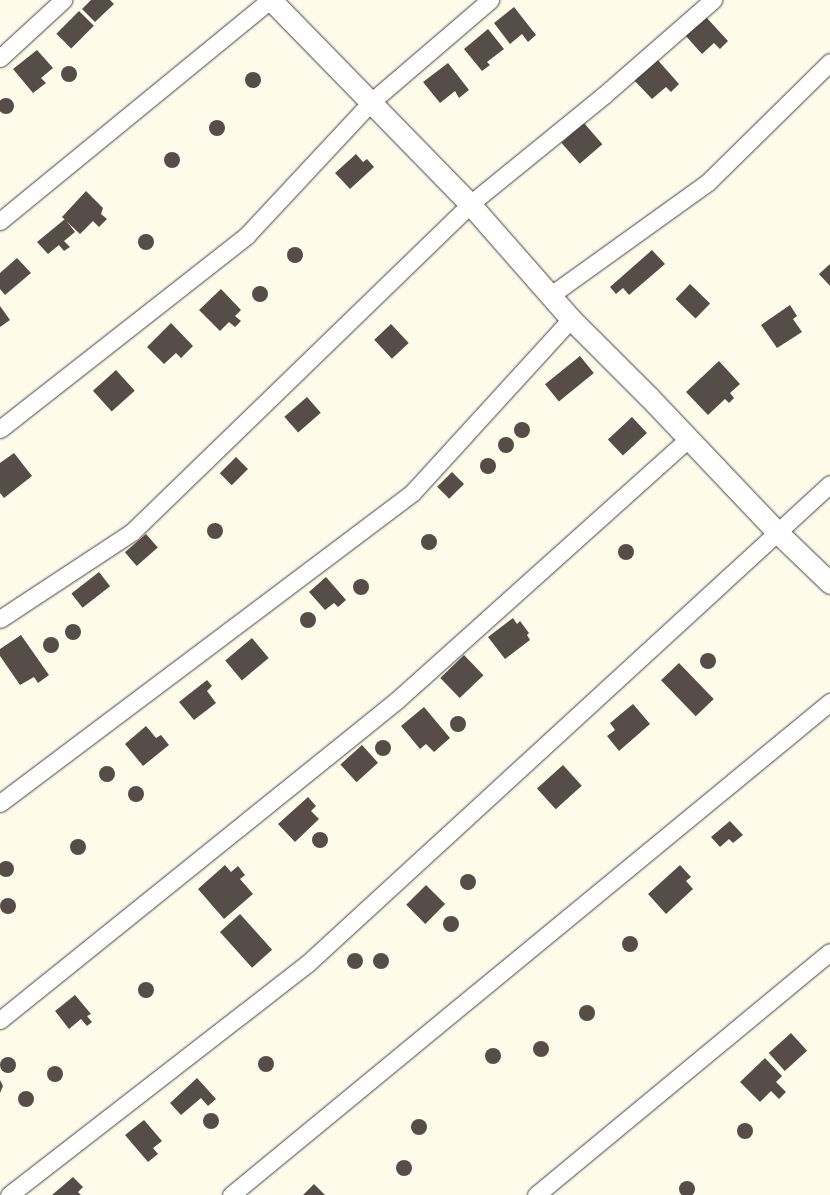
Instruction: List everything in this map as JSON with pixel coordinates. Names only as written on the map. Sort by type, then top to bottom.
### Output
[{"type":"street","points":[[0,58],[63,0]]},
{"type":"street","points":[[0,221],[271,0],[470,204],[571,318],[649,397],[776,531],[830,583]]},
{"type":"street","points":[[0,429],[247,235],[370,102],[490,0]]},
{"type":"street","points":[[0,619],[132,532],[470,204],[604,95],[713,0]]},
{"type":"street","points":[[551,295],[708,182],[830,62]]},
{"type":"street","points":[[0,803],[412,494],[571,318]]},
{"type":"street","points":[[0,1020],[396,701],[688,439]]},
{"type":"street","points":[[8,1195],[308,963],[776,531],[830,484]]},
{"type":"street","points":[[231,1195],[830,702]]},
{"type":"street","points":[[536,1195],[830,952]]},
{"type":"building","points":[[91,0],[110,0],[114,4],[95,22],[82,9]]},
{"type":"building","points":[[514,7],[536,35],[528,42],[522,34],[510,44],[494,23]]},
{"type":"building","points":[[79,11],[94,26],[71,48],[56,34]]},
{"type":"building","points":[[706,17],[728,41],[720,49],[714,43],[702,54],[685,35]]},
{"type":"building","points":[[488,29],[504,49],[487,62],[490,65],[482,71],[464,49]]},
{"type":"building","points":[[37,50],[53,68],[41,78],[46,83],[33,93],[13,69]]},
{"type":"building","points":[[655,57],[679,84],[671,92],[666,87],[652,99],[632,78]]},
{"type":"building","points":[[448,63],[469,90],[459,98],[455,91],[440,103],[423,82]]},
{"type":"building","points":[[66,66],[72,66],[77,71],[75,80],[72,82],[66,82],[61,77],[61,71]]},
{"type":"building","points":[[250,72],[256,72],[261,77],[259,86],[256,88],[250,88],[245,83],[245,77]]},
{"type":"building","points":[[6,98],[13,103],[14,106],[9,113],[6,114],[-1,109],[-2,106],[3,99]]},
{"type":"building","points":[[214,120],[220,120],[225,125],[223,134],[220,136],[214,136],[209,131],[209,125]]},
{"type":"building","points":[[584,123],[602,144],[580,164],[561,143]]},
{"type":"building","points":[[169,152],[175,152],[180,157],[178,166],[175,168],[169,168],[164,163],[164,157]]},
{"type":"building","points":[[356,154],[363,162],[367,159],[374,167],[350,189],[335,173]]},
{"type":"building","points":[[86,191],[103,208],[101,214],[107,219],[99,227],[93,221],[80,234],[62,217]]},
{"type":"building","points":[[65,219],[75,232],[64,241],[70,247],[64,251],[59,245],[48,254],[37,242]]},
{"type":"building","points":[[143,234],[149,234],[154,239],[152,248],[149,250],[143,250],[138,245],[138,239]]},
{"type":"building","points":[[292,247],[298,247],[303,252],[301,261],[298,263],[292,263],[287,258],[287,252]]},
{"type":"building","points":[[652,250],[665,264],[629,295],[623,288],[616,294],[610,287]]},
{"type":"building","points":[[17,258],[31,273],[5,295],[0,289],[0,273]]},
{"type":"building","points":[[830,264],[830,286],[819,274]]},
{"type":"building","points":[[690,284],[710,303],[696,319],[675,299]]},
{"type":"building","points":[[257,286],[263,286],[268,291],[266,300],[263,302],[257,302],[252,297],[252,291]]},
{"type":"building","points":[[221,289],[241,310],[235,316],[241,321],[235,327],[229,322],[220,331],[199,310]]},
{"type":"building","points":[[790,305],[797,316],[793,319],[802,332],[777,348],[761,325]]},
{"type":"building","points":[[0,306],[10,320],[0,327]]},
{"type":"building","points":[[171,323],[193,346],[181,358],[176,353],[164,364],[147,347]]},
{"type":"building","points":[[391,324],[409,343],[392,359],[374,340]]},
{"type":"building","points":[[580,356],[594,373],[559,401],[545,384]]},
{"type":"building","points":[[719,361],[740,384],[730,393],[734,398],[729,403],[725,399],[708,415],[686,392]]},
{"type":"building","points":[[116,370],[135,391],[112,412],[93,391]]},
{"type":"building","points":[[307,397],[321,413],[298,433],[284,417]]},
{"type":"building","points":[[632,417],[647,433],[623,456],[608,440]]},
{"type":"building","points":[[519,422],[525,422],[530,427],[528,436],[525,438],[519,438],[514,433],[514,427]]},
{"type":"building","points":[[503,437],[509,437],[514,442],[512,451],[509,453],[503,453],[498,448],[498,442]]},
{"type":"building","points":[[14,453],[32,476],[4,498],[0,493],[0,463]]},
{"type":"building","points":[[236,457],[248,469],[232,485],[220,473]]},
{"type":"building","points":[[485,458],[491,458],[496,463],[494,472],[491,474],[485,474],[480,469],[480,463]]},
{"type":"building","points":[[452,472],[464,484],[449,499],[437,487]]},
{"type":"building","points":[[212,523],[218,523],[223,528],[221,537],[218,539],[212,539],[207,534],[207,528]]},
{"type":"building","points":[[146,534],[158,548],[137,566],[125,552]]},
{"type":"building","points":[[426,534],[432,534],[437,539],[435,548],[432,550],[426,550],[421,545],[421,539]]},
{"type":"building","points":[[623,544],[629,544],[634,549],[632,558],[629,560],[623,560],[618,555],[618,549]]},
{"type":"building","points":[[99,572],[110,586],[83,608],[71,594]]},
{"type":"building","points":[[326,577],[346,600],[338,607],[334,603],[325,610],[309,592]]},
{"type":"building","points":[[358,579],[364,579],[369,584],[367,593],[364,595],[358,595],[353,590],[353,584]]},
{"type":"building","points":[[305,612],[311,612],[316,617],[314,626],[311,628],[305,628],[300,623],[300,617]]},
{"type":"building","points":[[513,618],[517,624],[520,621],[529,633],[527,635],[530,640],[505,659],[488,637]]},
{"type":"building","points":[[70,624],[76,624],[81,629],[79,638],[76,640],[70,640],[65,635],[65,629]]},
{"type":"building","points":[[21,635],[49,675],[38,683],[34,677],[20,685],[0,656],[0,649]]},
{"type":"building","points":[[48,637],[54,637],[59,642],[57,651],[54,653],[48,653],[43,648],[43,642]]},
{"type":"building","points":[[252,638],[269,658],[242,680],[225,660]]},
{"type":"building","points":[[705,653],[711,653],[716,658],[714,667],[711,669],[705,669],[700,664],[700,658]]},
{"type":"building","points":[[464,655],[483,675],[460,698],[440,678]]},
{"type":"building","points":[[679,663],[714,699],[696,716],[661,680]]},
{"type":"building","points":[[207,680],[212,686],[207,691],[216,703],[194,720],[179,702]]},
{"type":"building","points":[[633,704],[650,724],[619,751],[607,736],[615,730],[610,723]]},
{"type":"building","points":[[424,707],[450,738],[434,752],[426,744],[420,749],[401,726]]},
{"type":"building","points":[[455,716],[461,716],[466,721],[464,730],[461,732],[455,732],[450,727],[450,721]]},
{"type":"building","points":[[146,726],[156,738],[161,735],[169,745],[143,766],[125,744]]},
{"type":"building","points":[[380,740],[386,740],[391,745],[389,754],[386,756],[380,756],[375,751],[375,745]]},
{"type":"building","points":[[362,745],[378,763],[357,782],[340,764]]},
{"type":"building","points":[[563,765],[582,786],[556,809],[537,788]]},
{"type":"building","points":[[104,766],[110,766],[115,771],[113,780],[110,782],[104,782],[99,777],[99,771]]},
{"type":"building","points":[[133,786],[139,786],[144,791],[142,800],[139,802],[133,802],[128,797],[128,791]]},
{"type":"building","points":[[308,797],[316,806],[311,811],[319,819],[295,842],[278,824]]},
{"type":"building","points":[[730,821],[743,835],[733,843],[729,839],[720,847],[711,837]]},
{"type":"building","points":[[317,832],[323,832],[328,837],[326,846],[323,848],[317,848],[312,843],[312,837]]},
{"type":"building","points":[[75,839],[81,839],[86,844],[84,853],[81,855],[75,855],[70,850],[70,844]]},
{"type":"building","points":[[6,861],[13,866],[14,869],[9,876],[6,877],[-1,872],[-2,869],[3,862]]},
{"type":"building","points":[[225,865],[231,872],[238,866],[245,875],[240,879],[253,894],[224,919],[198,889]]},
{"type":"building","points":[[680,865],[691,877],[686,881],[693,889],[666,914],[648,894]]},
{"type":"building","points":[[465,874],[471,874],[476,879],[474,888],[471,890],[465,890],[460,885],[460,879]]},
{"type":"building","points":[[426,885],[445,904],[425,924],[406,905]]},
{"type":"building","points":[[5,898],[11,898],[16,903],[14,912],[11,914],[5,914],[0,909],[0,903]]},
{"type":"building","points":[[240,914],[272,950],[252,968],[220,932]]},
{"type":"building","points":[[448,916],[454,916],[459,921],[457,930],[454,932],[448,932],[443,927],[443,921]]},
{"type":"building","points":[[627,936],[633,936],[638,941],[636,950],[633,952],[627,952],[622,947],[622,941]]},
{"type":"building","points":[[352,953],[358,953],[363,958],[361,967],[358,969],[352,969],[347,964],[347,958]]},
{"type":"building","points":[[378,953],[384,953],[389,958],[387,967],[384,969],[378,969],[373,964],[373,958]]},
{"type":"building","points":[[143,982],[149,982],[154,987],[152,996],[149,998],[143,998],[138,993],[138,987]]},
{"type":"building","points":[[75,995],[91,1014],[87,1016],[92,1022],[87,1026],[81,1019],[69,1029],[55,1011]]},
{"type":"building","points":[[584,1005],[590,1005],[595,1010],[593,1019],[590,1021],[584,1021],[579,1016],[579,1010]]},
{"type":"building","points":[[791,1033],[807,1051],[785,1071],[769,1053]]},
{"type":"building","points":[[538,1041],[544,1041],[549,1046],[547,1055],[544,1057],[538,1057],[533,1052],[533,1046]]},
{"type":"building","points":[[490,1048],[496,1048],[501,1053],[499,1062],[496,1064],[490,1064],[485,1059],[485,1053]]},
{"type":"building","points":[[263,1056],[269,1056],[274,1061],[272,1070],[269,1072],[263,1072],[258,1067],[258,1061]]},
{"type":"building","points":[[5,1057],[11,1057],[16,1062],[14,1071],[11,1073],[5,1073],[0,1068],[0,1062]]},
{"type":"building","points":[[765,1058],[782,1076],[776,1082],[786,1092],[779,1099],[771,1091],[760,1102],[740,1082]]},
{"type":"building","points":[[52,1066],[58,1066],[63,1071],[61,1080],[58,1082],[52,1082],[47,1077],[47,1071]]},
{"type":"building","points":[[197,1078],[216,1099],[208,1106],[201,1098],[181,1115],[170,1103]]},
{"type":"building","points":[[0,1080],[3,1086],[0,1093]]},
{"type":"building","points":[[23,1091],[29,1091],[34,1096],[32,1105],[29,1107],[23,1107],[18,1102],[18,1096]]},
{"type":"building","points":[[208,1113],[214,1113],[219,1118],[217,1127],[214,1129],[208,1129],[203,1124],[203,1118]]},
{"type":"building","points":[[416,1119],[422,1119],[427,1124],[425,1133],[422,1135],[416,1135],[411,1130],[411,1124]]},
{"type":"building","points":[[144,1120],[162,1141],[153,1148],[158,1154],[148,1162],[125,1135]]},
{"type":"building","points":[[742,1123],[748,1123],[753,1128],[751,1137],[748,1139],[742,1139],[737,1134],[737,1128]]},
{"type":"building","points":[[401,1160],[407,1160],[412,1165],[410,1174],[407,1176],[401,1176],[396,1171],[396,1165]]},
{"type":"building","points":[[73,1177],[83,1187],[78,1192],[81,1195],[52,1195]]},
{"type":"building","points":[[687,1181],[693,1183],[695,1189],[693,1195],[687,1197],[681,1195],[679,1189],[681,1183]]},
{"type":"building","points":[[314,1184],[325,1195],[303,1195]]}]
